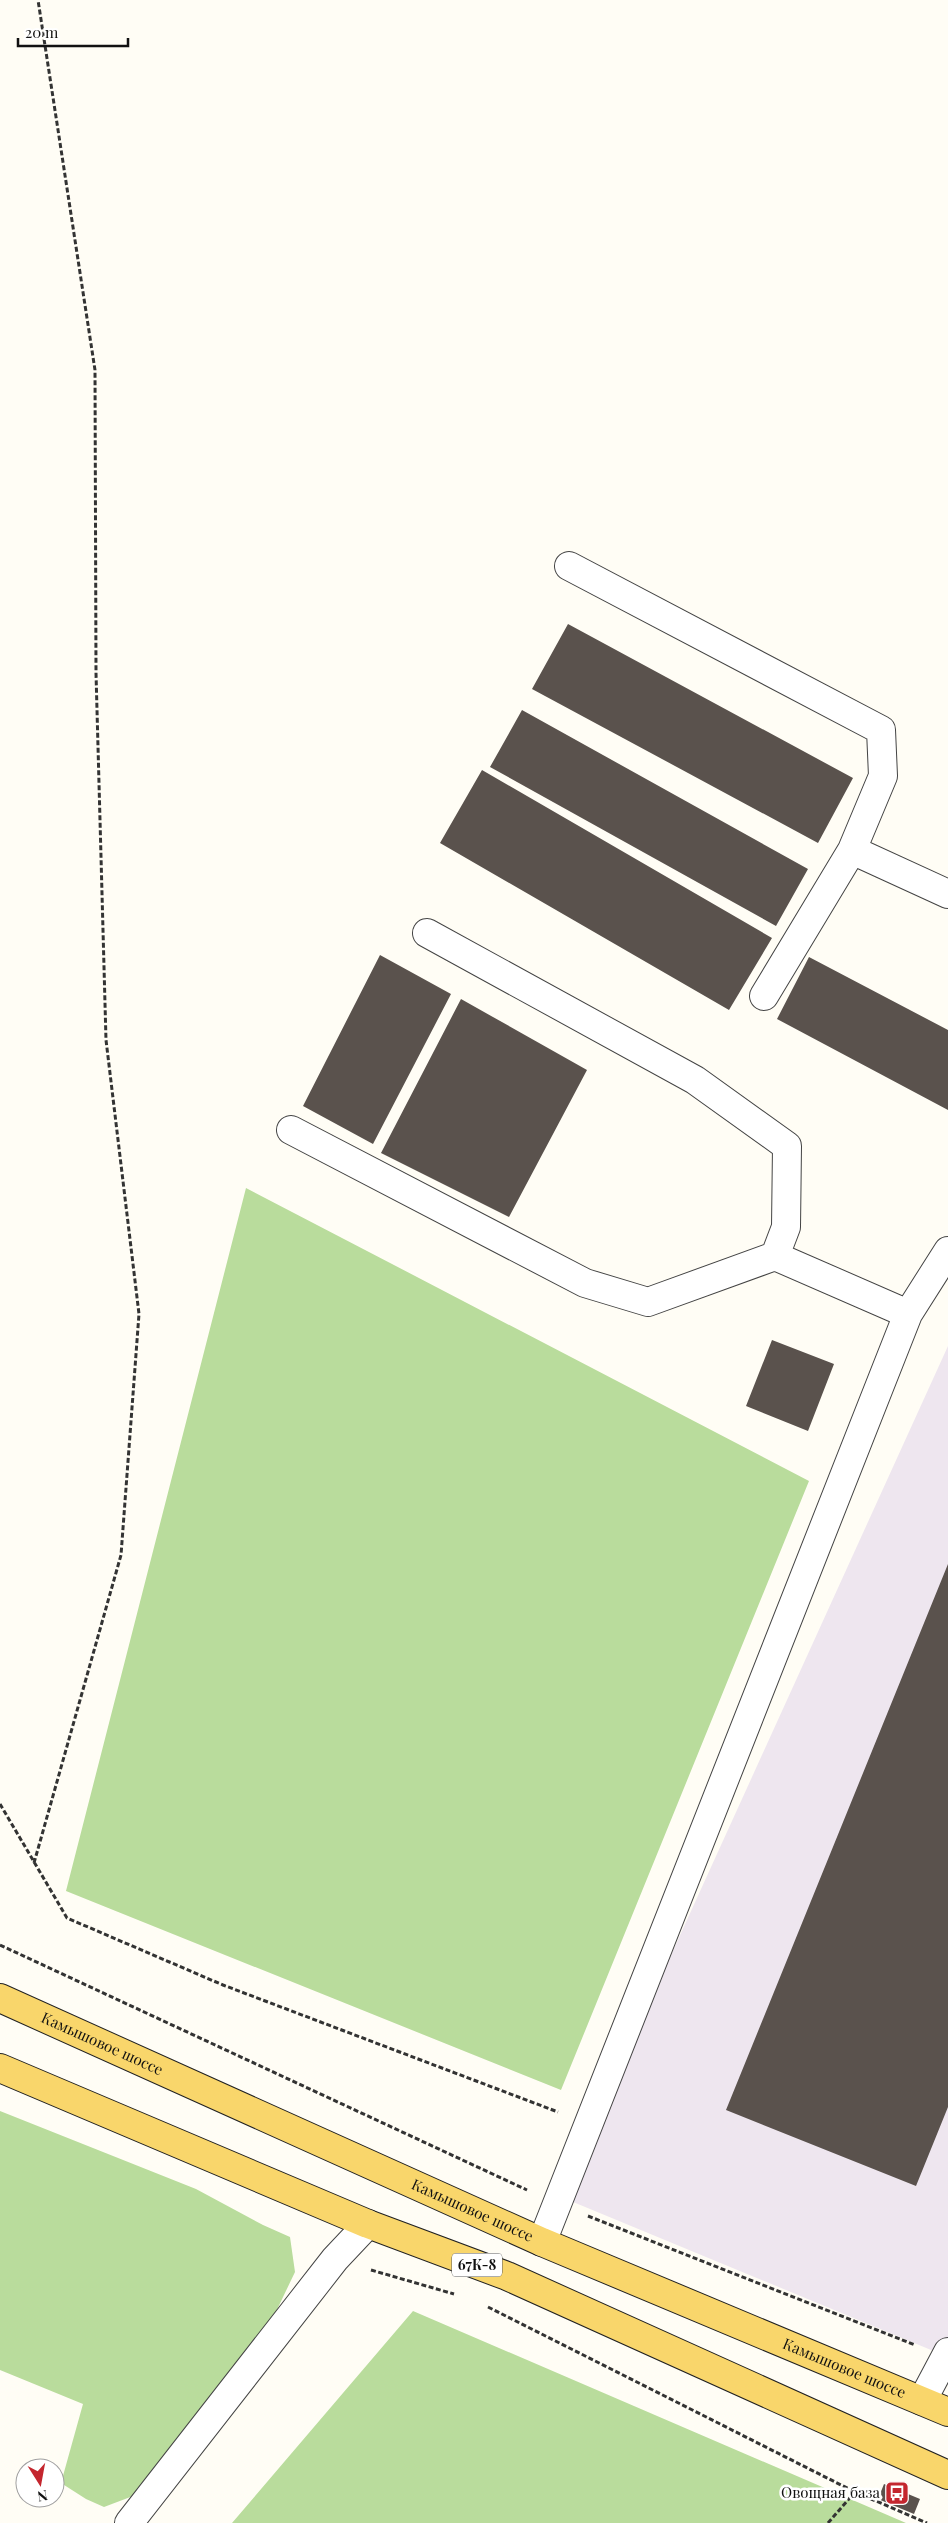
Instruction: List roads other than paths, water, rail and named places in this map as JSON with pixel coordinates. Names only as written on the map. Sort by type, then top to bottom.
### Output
[{"type":"main road","name":"Камышовое шоссе","points":[[0,1998],[542,2242],[948,2412]]},
{"type":"main road","name":"67К-8","points":[[0,2068],[368,2224],[508,2276],[948,2475]]},
{"type":"lane","points":[[569,566],[882,730],[883,776],[852,850],[764,996]]},
{"type":"lane","points":[[852,850],[948,894]]},
{"type":"lane","points":[[427,934],[695,1080],[787,1146],[786,1227],[775,1256]]},
{"type":"lane","points":[[290,1130],[585,1282],[648,1302],[775,1256],[908,1314]]},
{"type":"lane","points":[[542,2242],[908,1314],[948,1251]]},
{"type":"lane","points":[[129,2523],[335,2259],[368,2224]]},
{"type":"lane","points":[[922,2401],[947,2355]]},
{"type":"place","name":"Овощная база","points":[[897,2493]]}]
